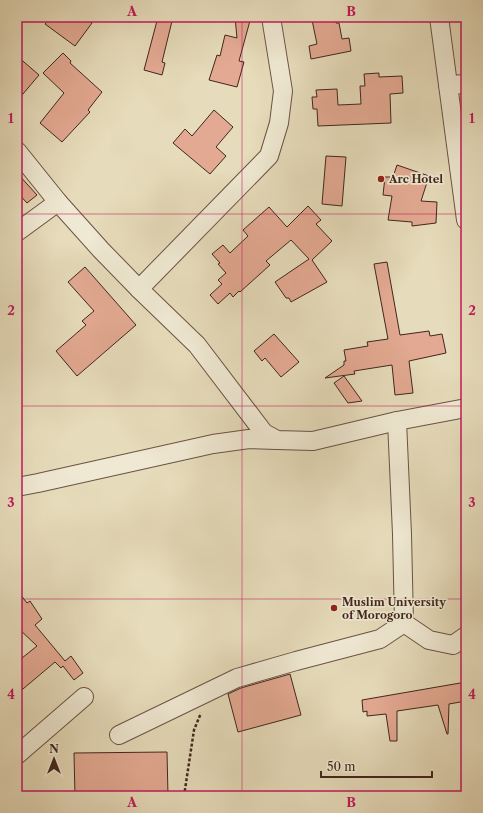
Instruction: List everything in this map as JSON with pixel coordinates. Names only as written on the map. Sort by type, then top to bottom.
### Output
[{"type":"street","points":[[139,289],[269,156],[279,123],[283,91],[271,17]]},
{"type":"street","points":[[439,17],[466,220]]},
{"type":"street","points":[[448,85],[466,84]]},
{"type":"street","points":[[17,151],[58,202],[139,289],[197,345],[264,433],[277,440]]},
{"type":"street","points":[[17,232],[58,202]]},
{"type":"street","points":[[17,486],[38,483],[213,444],[250,439],[313,441],[397,420],[466,408]]},
{"type":"street","points":[[397,420],[404,623]]},
{"type":"street","points":[[404,623],[429,640],[453,645],[466,636]]},
{"type":"street","points":[[118,735],[237,678],[380,639],[404,623]]},
{"type":"street","points":[[17,755],[84,697]]},
{"type":"path","points":[[184,796],[194,730],[200,716],[202,694]]},
{"type":"building","points":[[51,17],[83,17],[92,23],[75,46],[45,24]]},
{"type":"building","points":[[158,17],[173,17],[162,62],[165,63],[162,75],[144,70]]},
{"type":"building","points":[[235,17],[251,17],[239,61],[244,62],[237,87],[209,80],[217,55],[220,56],[225,35],[237,38]]},
{"type":"building","points":[[335,17],[336,23],[339,23],[342,39],[349,38],[351,51],[311,59],[309,46],[317,44],[312,20]]},
{"type":"building","points":[[63,53],[71,61],[70,63],[102,92],[88,110],[90,112],[62,142],[40,123],[64,93],[43,73]]},
{"type":"building","points":[[17,56],[39,75],[17,101]]},
{"type":"building","points":[[379,73],[379,77],[402,76],[403,93],[390,94],[391,123],[318,126],[317,109],[313,109],[312,97],[317,97],[316,90],[337,89],[338,105],[361,104],[360,86],[365,86],[364,74]]},
{"type":"building","points":[[214,110],[233,127],[216,147],[226,156],[210,174],[173,143],[185,129],[192,136]]},
{"type":"building","points":[[326,156],[346,157],[342,206],[322,204]]},
{"type":"building","points":[[397,165],[429,176],[421,201],[437,202],[436,223],[412,226],[412,222],[388,220],[392,196],[383,195],[385,177],[393,177]]},
{"type":"building","points":[[17,173],[37,195],[27,203],[17,192]]},
{"type":"building","points":[[308,206],[321,220],[316,224],[332,241],[312,260],[327,282],[291,302],[289,298],[286,298],[275,282],[309,259],[291,240],[266,261],[270,265],[240,292],[239,291],[233,297],[230,293],[218,304],[210,295],[222,284],[218,280],[226,273],[212,254],[223,245],[230,253],[248,236],[243,230],[269,207],[287,227]]},
{"type":"building","points":[[387,262],[400,335],[429,331],[430,336],[442,334],[446,353],[409,361],[413,393],[395,395],[392,365],[354,371],[355,374],[325,378],[344,365],[344,361],[346,361],[344,350],[368,346],[367,342],[388,339],[374,264]]},
{"type":"building","points":[[85,267],[136,325],[77,376],[56,351],[86,325],[82,321],[94,311],[68,282]]},
{"type":"building","points":[[274,334],[299,362],[281,377],[265,358],[262,361],[254,351]]},
{"type":"building","points":[[344,376],[362,401],[348,403],[334,383]]},
{"type":"building","points":[[17,590],[27,603],[30,601],[42,619],[35,625],[65,661],[71,656],[83,673],[74,680],[63,666],[61,668],[55,662],[17,694],[17,662],[37,646],[17,627]]},
{"type":"building","points":[[290,674],[301,715],[238,732],[228,694],[241,688]]},
{"type":"building","points":[[466,682],[466,701],[449,704],[448,734],[438,705],[397,711],[397,741],[390,741],[386,714],[367,716],[367,711],[363,712],[362,700]]},
{"type":"building","points":[[167,752],[168,796],[75,796],[74,753]]},
{"type":"place","name":"Arc Hotel","points":[[381,179]]},
{"type":"place","name":"Muslim University of Morogoro","points":[[334,608]]}]
